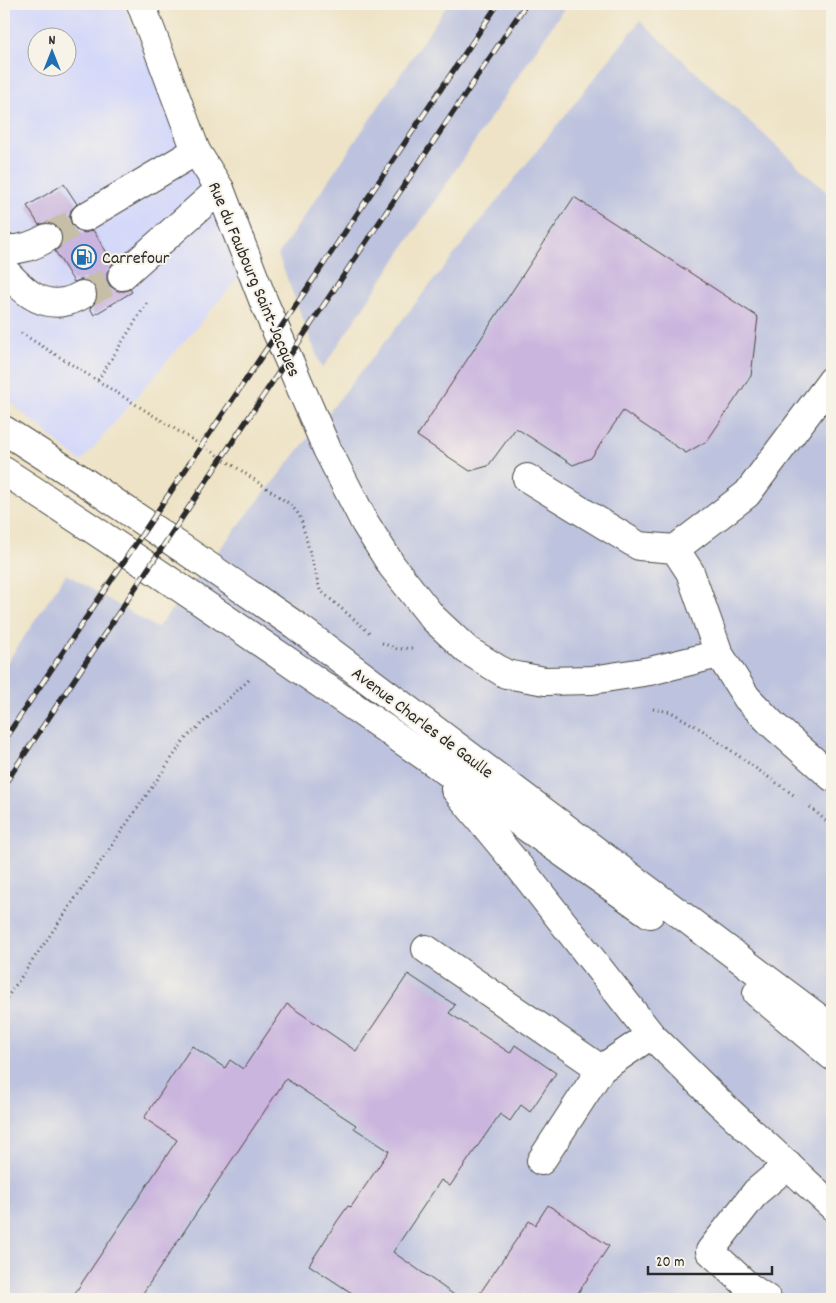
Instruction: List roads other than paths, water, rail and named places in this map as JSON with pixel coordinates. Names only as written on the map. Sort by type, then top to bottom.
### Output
[{"type":"main road","name":"Rue du Faubourg Saint-Jacques","points":[[141,4],[196,150],[220,189],[263,300],[327,449],[365,523],[392,566],[433,618],[467,650],[506,674],[545,681],[592,680],[650,671],[719,654]]},
{"type":"main road","points":[[85,217],[196,150]]},
{"type":"main road","points":[[122,276],[220,189]]},
{"type":"main road","points":[[4,248],[22,249],[47,238]]},
{"type":"main road","points":[[4,270],[23,290],[44,302],[64,302],[82,296]]},
{"type":"main road","points":[[527,478],[639,546],[675,549],[747,494],[832,380]]},
{"type":"main road","name":"Avenue Charles de Gaulle","points":[[4,430],[79,478],[295,626],[832,1028]]},
{"type":"main road","name":"Avenue Charles de Gaulle","points":[[4,471],[86,524],[728,968],[832,1056]]},
{"type":"main road","points":[[675,549],[690,572],[719,654],[747,698],[772,724],[832,777]]},
{"type":"main road","points":[[434,763],[651,1035],[720,1103],[832,1206]]},
{"type":"main road","points":[[426,949],[601,1069]]},
{"type":"main road","points":[[541,1161],[601,1069],[651,1035]]},
{"type":"main road","points":[[767,1299],[749,1287],[710,1251],[756,1192],[788,1165]]},
{"type":"tunnel","points":[[47,238],[85,217]]},
{"type":"tunnel","points":[[82,295],[122,276]]},
{"type":"railway","points":[[4,740],[498,4]]},
{"type":"railway","points":[[4,785],[526,4]]},
{"type":"place","name":"Carrefour","points":[[84,257]]}]
